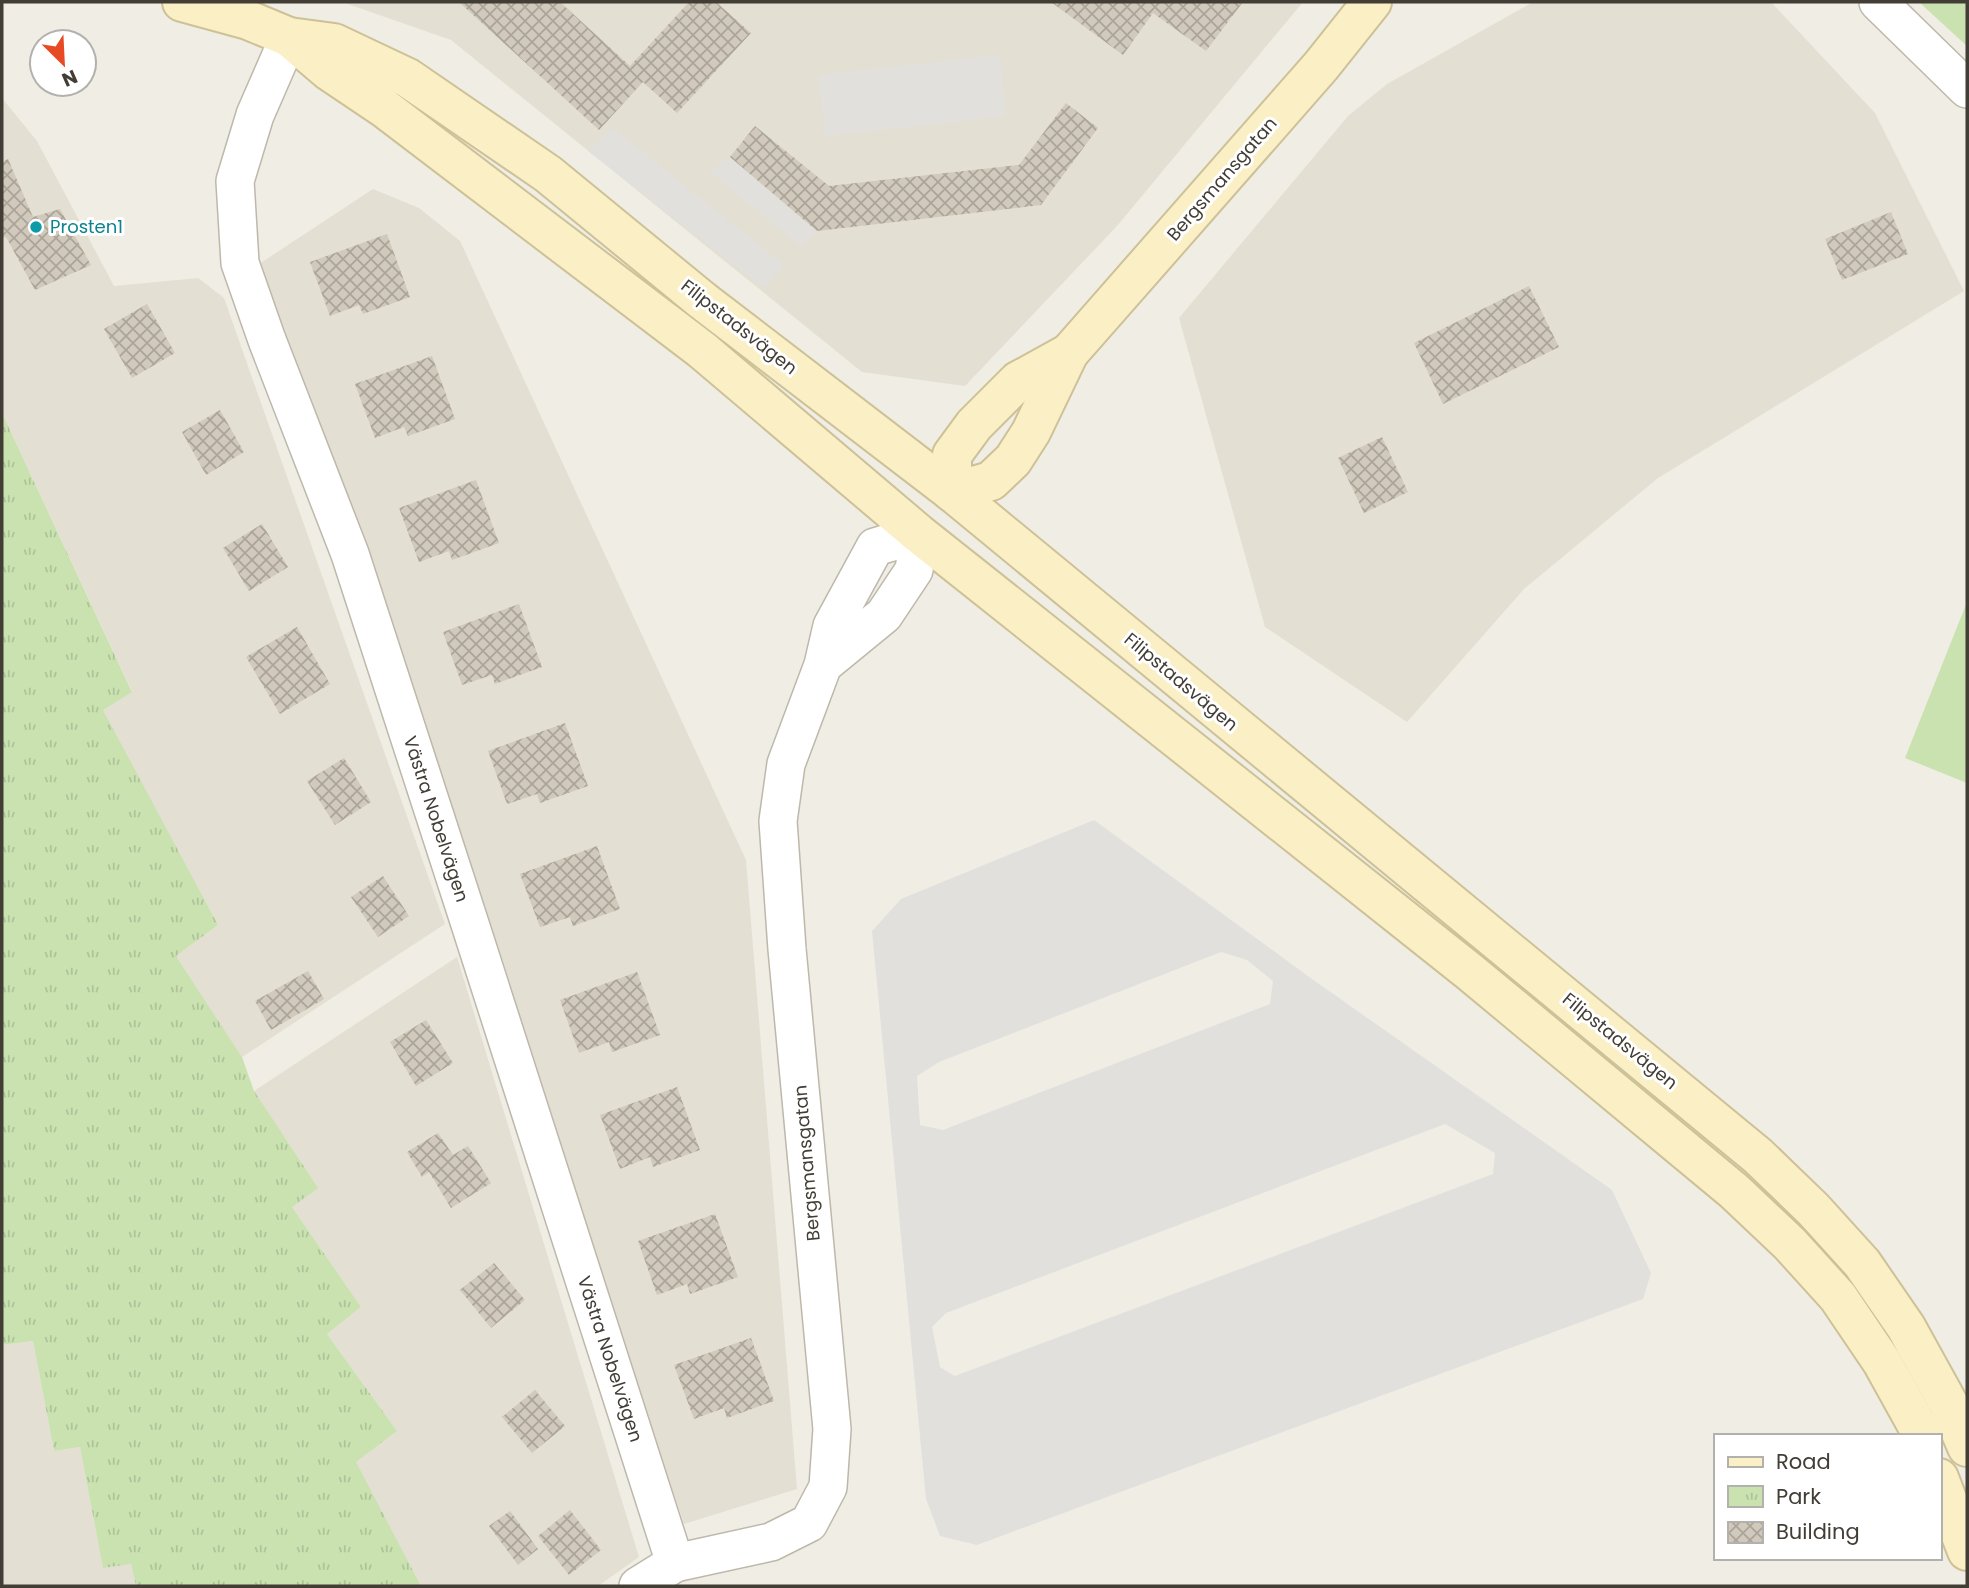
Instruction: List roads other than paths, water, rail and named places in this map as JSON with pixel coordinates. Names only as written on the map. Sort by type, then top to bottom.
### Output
[{"type":"street","name":"Filipstadsvägen","points":[[182,2],[248,20],[289,37],[334,43],[408,78],[548,174],[703,301],[952,492],[1758,1156],[1814,1209],[1862,1263],[1906,1327],[1948,1403],[1967,1447]]},
{"type":"street","name":"Bergsmansgatan","points":[[1069,353],[1018,381],[974,425],[952,455],[952,492],[991,481],[1013,460],[1031,432],[1069,353],[1321,66],[1372,2]]},
{"type":"street","points":[[1878,2],[1967,89]]},
{"type":"street","name":"Filipstadsvägen","points":[[289,37],[329,71],[384,108],[702,350],[919,534],[1470,972],[1734,1191],[1790,1244],[1838,1297],[1882,1362],[1922,1434]]},
{"type":"street","name":"Västra Nobelvägen","points":[[289,37],[255,114],[235,181],[240,262],[349,554],[675,1563]]},
{"type":"street","points":[[919,534],[952,492]]},
{"type":"street","name":"Bergsmansgatan","points":[[675,1563],[771,1542],[809,1522],[828,1486],[832,1429],[787,950],[778,821],[786,764],[823,666],[832,626],[875,547],[919,534]]},
{"type":"street","points":[[1941,1483],[1967,1551]]},
{"type":"street","points":[[638,1586],[675,1563]]},
{"type":"place","name":"Prosten1","points":[[36,227]]}]
